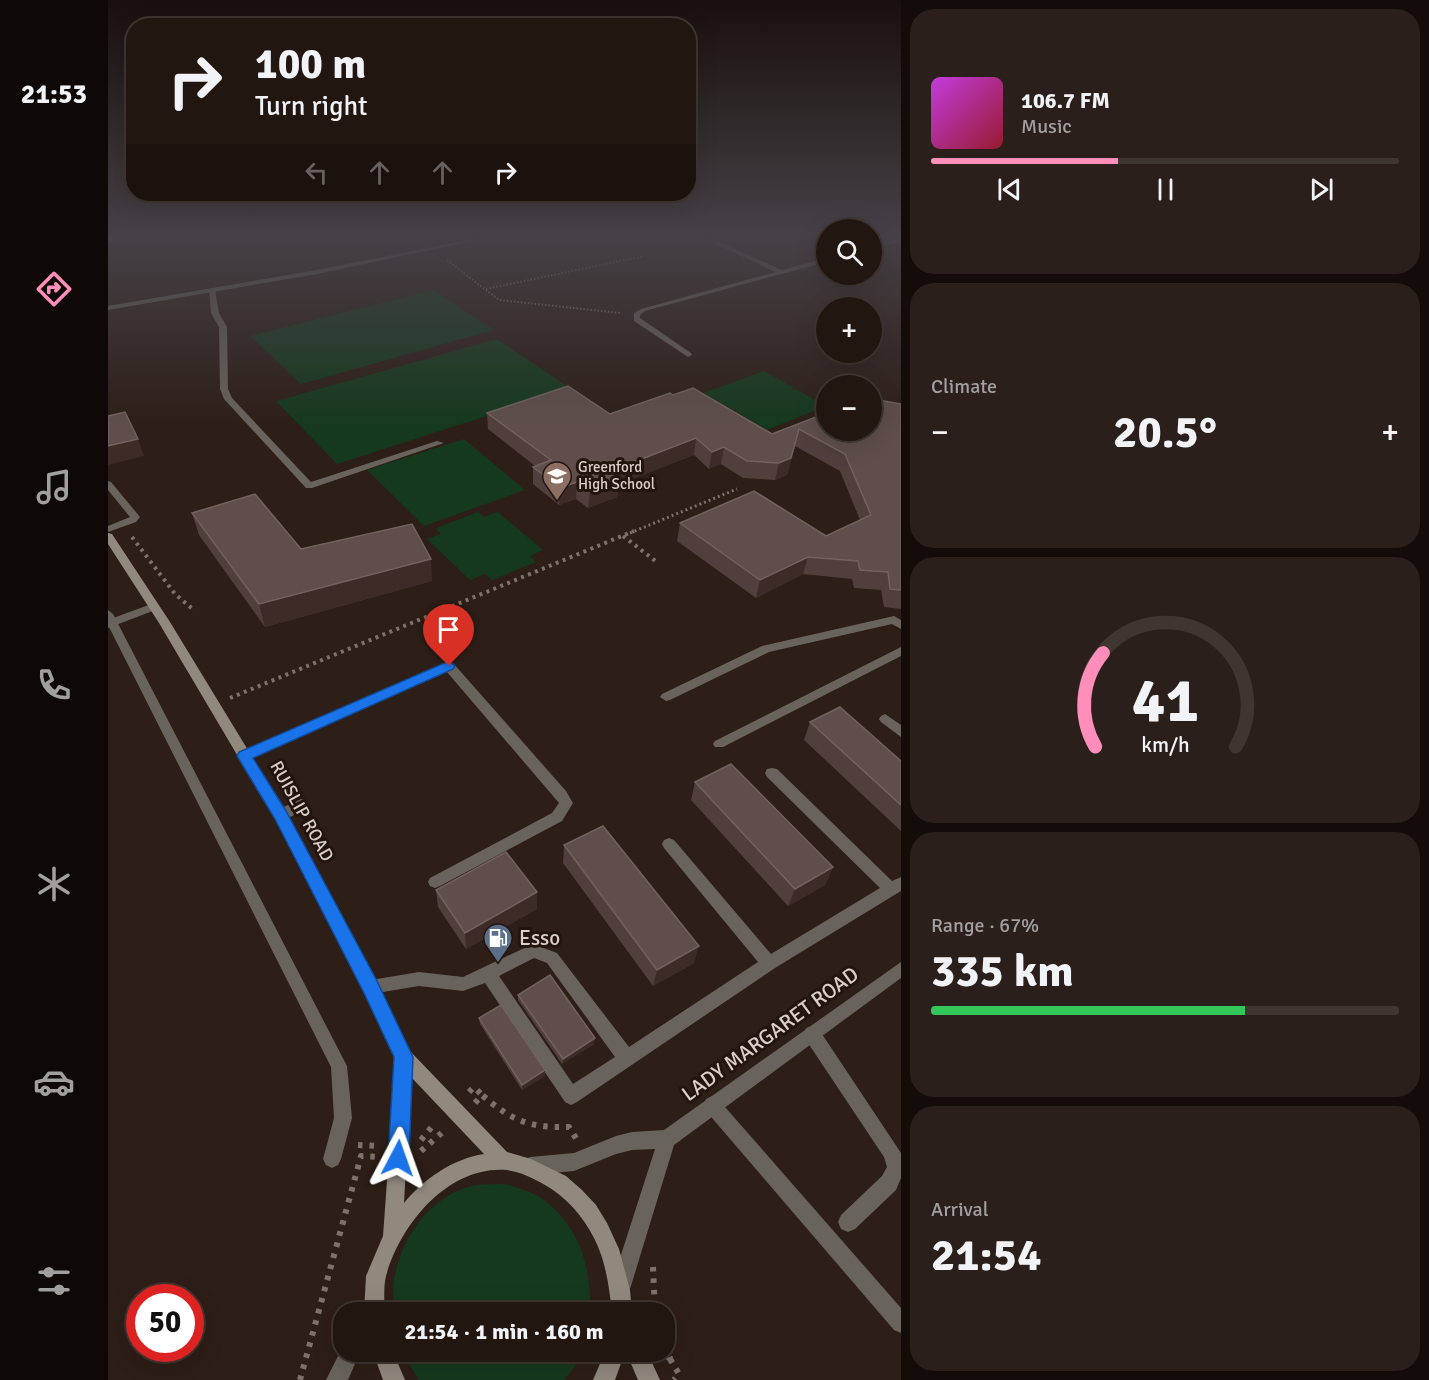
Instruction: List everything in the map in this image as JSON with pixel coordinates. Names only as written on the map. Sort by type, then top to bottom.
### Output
[{"type":"main road","name":"RUISLIP ROAD","points":[[108,536],[154,607],[280,815],[371,987],[404,1057],[502,1160]]},
{"type":"main road","name":"RUISLIP ROAD","points":[[391,1237],[404,1057]]},
{"type":"main road","points":[[374,1302],[375,1278],[391,1237],[411,1206],[435,1183],[463,1168],[502,1160],[527,1166],[558,1180],[585,1205],[608,1242],[621,1288],[622,1302]]},
{"type":"main road","points":[[387,1362],[394,1380]]},
{"type":"main road","points":[[604,1380],[611,1362]]},
{"type":"main road","points":[[641,1362],[649,1380]]},
{"type":"street","points":[[108,308],[158,299]]},
{"type":"street","points":[[213,299],[214,312],[223,327],[224,389],[228,399],[309,486],[440,443]]},
{"type":"street","points":[[681,299],[643,310],[636,315],[637,320],[688,355]]},
{"type":"street","points":[[108,484],[135,517],[133,520],[108,529]]},
{"type":"street","points":[[154,607],[109,620],[339,1066],[343,1118],[334,1152]]},
{"type":"street","points":[[666,697],[766,650],[894,620],[901,625]]},
{"type":"street","points":[[719,744],[901,651]]},
{"type":"street","points":[[244,756],[449,666],[566,803],[557,817],[435,882]]},
{"type":"street","points":[[885,718],[901,732]]},
{"type":"street","points":[[488,974],[572,1096],[769,963],[896,886],[772,773]]},
{"type":"street","points":[[280,815],[302,804]]},
{"type":"street","points":[[669,844],[769,963]]},
{"type":"street","points":[[371,987],[419,979],[463,984],[533,951],[552,958],[627,1059]]},
{"type":"street","name":"LADY MARGARET ROAD","points":[[667,1139],[901,969]]},
{"type":"street","points":[[812,1034],[892,1153],[896,1168],[889,1183],[848,1222]]},
{"type":"street","points":[[712,1105],[901,1323]]},
{"type":"street","points":[[527,1166],[560,1164],[588,1157],[616,1144],[667,1139],[621,1288]]},
{"type":"street","points":[[367,1302],[375,1278]]},
{"type":"street","points":[[338,1380],[346,1362]]},
{"type":"path","points":[[498,299],[636,315]]},
{"type":"path","points":[[241,694],[737,489]]},
{"type":"path","points":[[623,536],[658,563]]},
{"type":"path","points":[[137,542],[175,594],[195,611]]},
{"type":"path","points":[[468,1093],[474,1087],[504,1115],[528,1125],[569,1127],[588,1157]]},
{"type":"path","points":[[475,1103],[482,1095]]},
{"type":"path","points":[[415,1148],[439,1119]]},
{"type":"path","points":[[414,1158],[443,1131]]},
{"type":"path","points":[[334,1152],[364,1146],[387,1147]]},
{"type":"path","points":[[300,1380],[364,1146]]},
{"type":"path","points":[[362,1156],[381,1158]]},
{"type":"path","points":[[672,1362],[679,1374],[674,1380]]},
{"type":"green space","points":[[396,299],[447,299],[494,330],[301,384],[250,336]]},
{"type":"green space","points":[[497,339],[571,389],[337,464],[276,401]]},
{"type":"green space","points":[[764,371],[794,388],[790,390],[796,389],[816,400],[816,410],[767,430],[735,411],[739,409],[733,410],[703,393]]},
{"type":"green space","points":[[464,439],[525,490],[424,526],[367,470]]},
{"type":"green space","points":[[478,512],[484,517],[498,512],[543,550],[530,556],[536,562],[492,580],[485,574],[470,580],[427,539],[441,534],[436,528]]},
{"type":"green space","points":[[505,1184],[525,1190],[550,1205],[562,1217],[580,1246],[585,1261],[590,1302],[393,1302],[393,1284],[397,1264],[411,1233],[421,1219],[446,1197],[461,1189],[477,1185]]},
{"type":"green space","points":[[408,1362],[577,1362],[564,1380],[419,1380]]},
{"type":"building","points":[[568,386],[610,414],[670,393],[673,395],[693,388],[772,434],[816,417],[816,438],[799,429],[791,458],[779,463],[747,461],[724,447],[712,452],[696,438],[608,472],[619,480],[590,491],[577,482],[560,488],[533,467],[551,460],[487,413]]},
{"type":"building","points":[[882,401],[901,404],[901,590],[890,589],[888,572],[860,570],[858,561],[808,557],[760,580],[680,523],[754,491],[826,536],[871,515],[845,454],[821,441],[882,441]]},
{"type":"building","points":[[125,412],[138,439],[108,446],[108,416]]},
{"type":"building","points":[[255,494],[301,549],[412,524],[431,559],[259,604],[192,513]]},
{"type":"building","points":[[840,707],[901,761],[901,805],[810,722]]},
{"type":"building","points":[[731,764],[833,867],[795,889],[695,782]]},
{"type":"building","points":[[603,826],[699,946],[657,970],[564,845]]},
{"type":"building","points":[[506,852],[537,892],[465,933],[436,890]]},
{"type":"building","points":[[550,975],[595,1038],[563,1059],[518,995]]},
{"type":"building","points":[[501,1005],[545,1070],[522,1085],[479,1018]]},
{"type":"place","name":"Greenford High School","points":[[557,502]]},
{"type":"place","name":"Esso","points":[[498,964]]},
{"type":"route","points":[[398,1158],[404,1057],[371,987],[280,815],[244,756],[449,666]]}]
